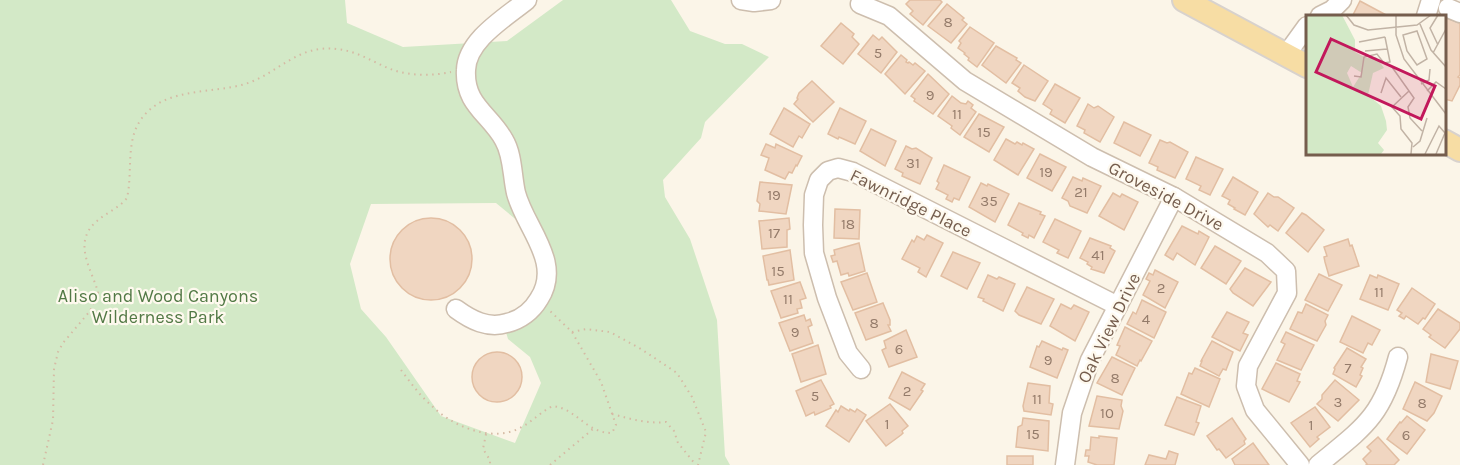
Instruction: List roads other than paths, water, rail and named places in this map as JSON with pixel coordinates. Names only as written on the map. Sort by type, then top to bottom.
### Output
[{"type":"main road","points":[[1184,0],[1306,65]]},
{"type":"main road","points":[[1445,142],[1460,150]]},
{"type":"street","points":[[456,309],[477,322],[501,325],[525,315],[539,300],[547,281],[547,263],[520,204],[506,141],[477,107],[467,88],[467,59],[474,45],[527,0]]},
{"type":"street","points":[[741,0],[754,2],[771,0]]},
{"type":"street","points":[[1322,15],[1332,10],[1342,0]]},
{"type":"street","points":[[1426,15],[1431,0]]},
{"type":"street","name":"Groveside Drive","points":[[860,4],[889,16],[974,86],[1092,157],[1174,197],[1267,253],[1286,271],[1287,293],[1248,366],[1246,386],[1255,410],[1300,465]]},
{"type":"street","points":[[1286,55],[1306,27]]},
{"type":"street","name":"Fawnridge Place","points":[[861,369],[845,344],[827,298],[814,253],[814,195],[819,180],[828,171],[838,168],[852,172],[1118,306]]},
{"type":"street","name":"Oak View Drive","points":[[1065,465],[1072,413],[1080,384],[1090,360],[1174,197]]},
{"type":"street","points":[[1318,465],[1367,424],[1380,407],[1390,385],[1398,357]]},
{"type":"park label","name":"Aliso and Wood Canyons Wilderness Park","points":[[158,306]]}]
